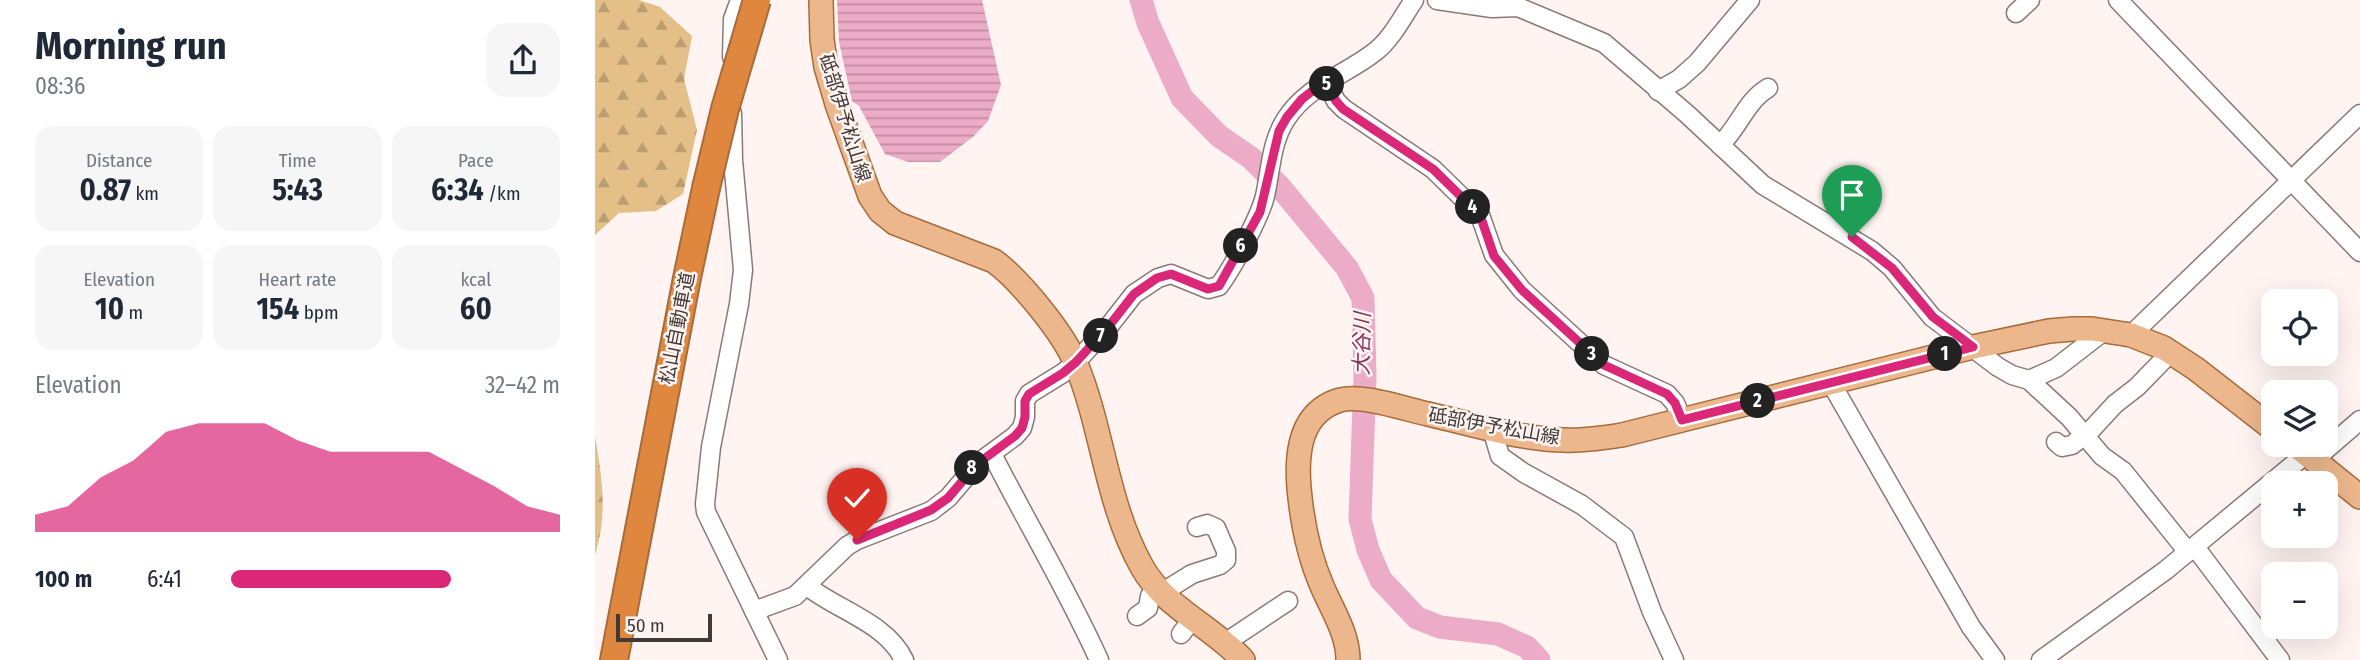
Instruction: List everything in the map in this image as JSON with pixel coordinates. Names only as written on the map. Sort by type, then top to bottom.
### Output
[{"type":"highway","name":"松山自動車道","points":[[614,660],[706,188],[728,97],[757,0]]},
{"type":"main road","name":"砥部伊予松山線","points":[[821,0],[822,40],[833,92],[870,196],[880,211],[895,223],[994,261],[1006,270],[1056,331],[1076,362],[1117,510],[1141,566],[1187,626],[1232,653]]},
{"type":"main road","name":"砥部伊予松山線","points":[[1348,660],[1345,636],[1321,585],[1304,528],[1299,486],[1298,452],[1310,419],[1328,405],[1352,399],[1492,429],[1545,438],[1583,439],[1622,435],[1973,347],[2049,331],[2073,329],[2131,335],[2171,352],[2261,420]]},
{"type":"main road","points":[[2309,457],[2360,497]]},
{"type":"street","points":[[740,0],[733,19],[731,102],[733,160],[743,270],[739,304],[711,447],[705,505],[778,660]]},
{"type":"street","points":[[754,611],[784,602],[807,586],[857,540],[931,510],[948,498],[977,464],[1022,428],[1025,401],[1029,394],[1076,362],[1134,294],[1157,278],[1171,274],[1208,289],[1219,286],[1260,212],[1279,131],[1287,117],[1302,99],[1325,81],[1375,52],[1392,36],[1414,0]]},
{"type":"street","points":[[1437,0],[1492,8],[1521,4],[1604,43],[1763,185],[1872,251],[1892,268],[1933,317],[1998,367],[2029,380],[2069,417],[2102,456],[2123,471],[2280,660]]},
{"type":"street","points":[[1658,91],[1679,79],[1697,63],[1749,0]]},
{"type":"street","points":[[2016,13],[2030,0]]},
{"type":"street","points":[[2119,0],[2360,252]]},
{"type":"street","points":[[1325,81],[1343,109],[1433,169],[1472,205],[1480,215],[1494,256],[1522,290],[1604,365],[1667,394],[1675,403],[1682,420]]},
{"type":"street","points":[[1720,145],[1734,132],[1757,95],[1768,88]]},
{"type":"street","points":[[2131,335],[2360,114]]},
{"type":"street","points":[[2029,380],[2056,368],[2104,331]]},
{"type":"street","points":[[2056,442],[2067,447],[2091,430],[2171,352]]},
{"type":"street","points":[[1831,383],[1971,627],[1995,660]]},
{"type":"street","points":[[2338,433],[2360,420]]},
{"type":"street","points":[[1492,429],[1500,456],[1524,473],[1582,505],[1624,537],[1674,660]]},
{"type":"street","points":[[992,454],[1038,544],[1070,598],[1091,657]]},
{"type":"street","points":[[2041,660],[2191,550],[2299,457]]},
{"type":"street","points":[[1137,616],[1148,608],[1150,596],[1192,574],[1220,565],[1226,559],[1226,551],[1216,528],[1207,524],[1197,527]]},
{"type":"street","points":[[807,586],[823,599],[873,627],[888,639],[904,660]]},
{"type":"street","points":[[1232,653],[1288,601]]},
{"type":"green space","points":[[595,0],[639,0],[660,7],[692,36],[684,79],[697,130],[683,194],[656,211],[619,213],[595,235]]},
{"type":"green space","points":[[595,436],[602,481],[603,510],[595,555]]},
{"type":"shaded area","points":[[837,0],[982,0],[1001,85],[988,121],[974,136],[940,162],[908,162],[885,154],[859,106],[852,101],[839,42]]},
{"type":"waterway","name":"大谷川","points":[[1141,0],[1148,23],[1182,98],[1219,136],[1251,158],[1280,187],[1347,268],[1363,298],[1365,376],[1360,519],[1368,550],[1381,580],[1417,618],[1440,627],[1498,634],[1527,647],[1539,660]]},
{"type":"route","points":[[857,540],[931,510],[948,498],[977,464],[1022,428],[1025,401],[1029,394],[1076,362],[1134,294],[1157,278],[1171,274],[1208,289],[1219,286],[1260,212],[1279,131],[1302,99],[1325,81],[1343,109],[1433,169],[1472,205],[1480,215],[1494,256],[1522,290],[1604,365],[1667,394],[1675,403],[1682,420],[1973,347],[1933,317],[1892,268],[1852,237]]}]
